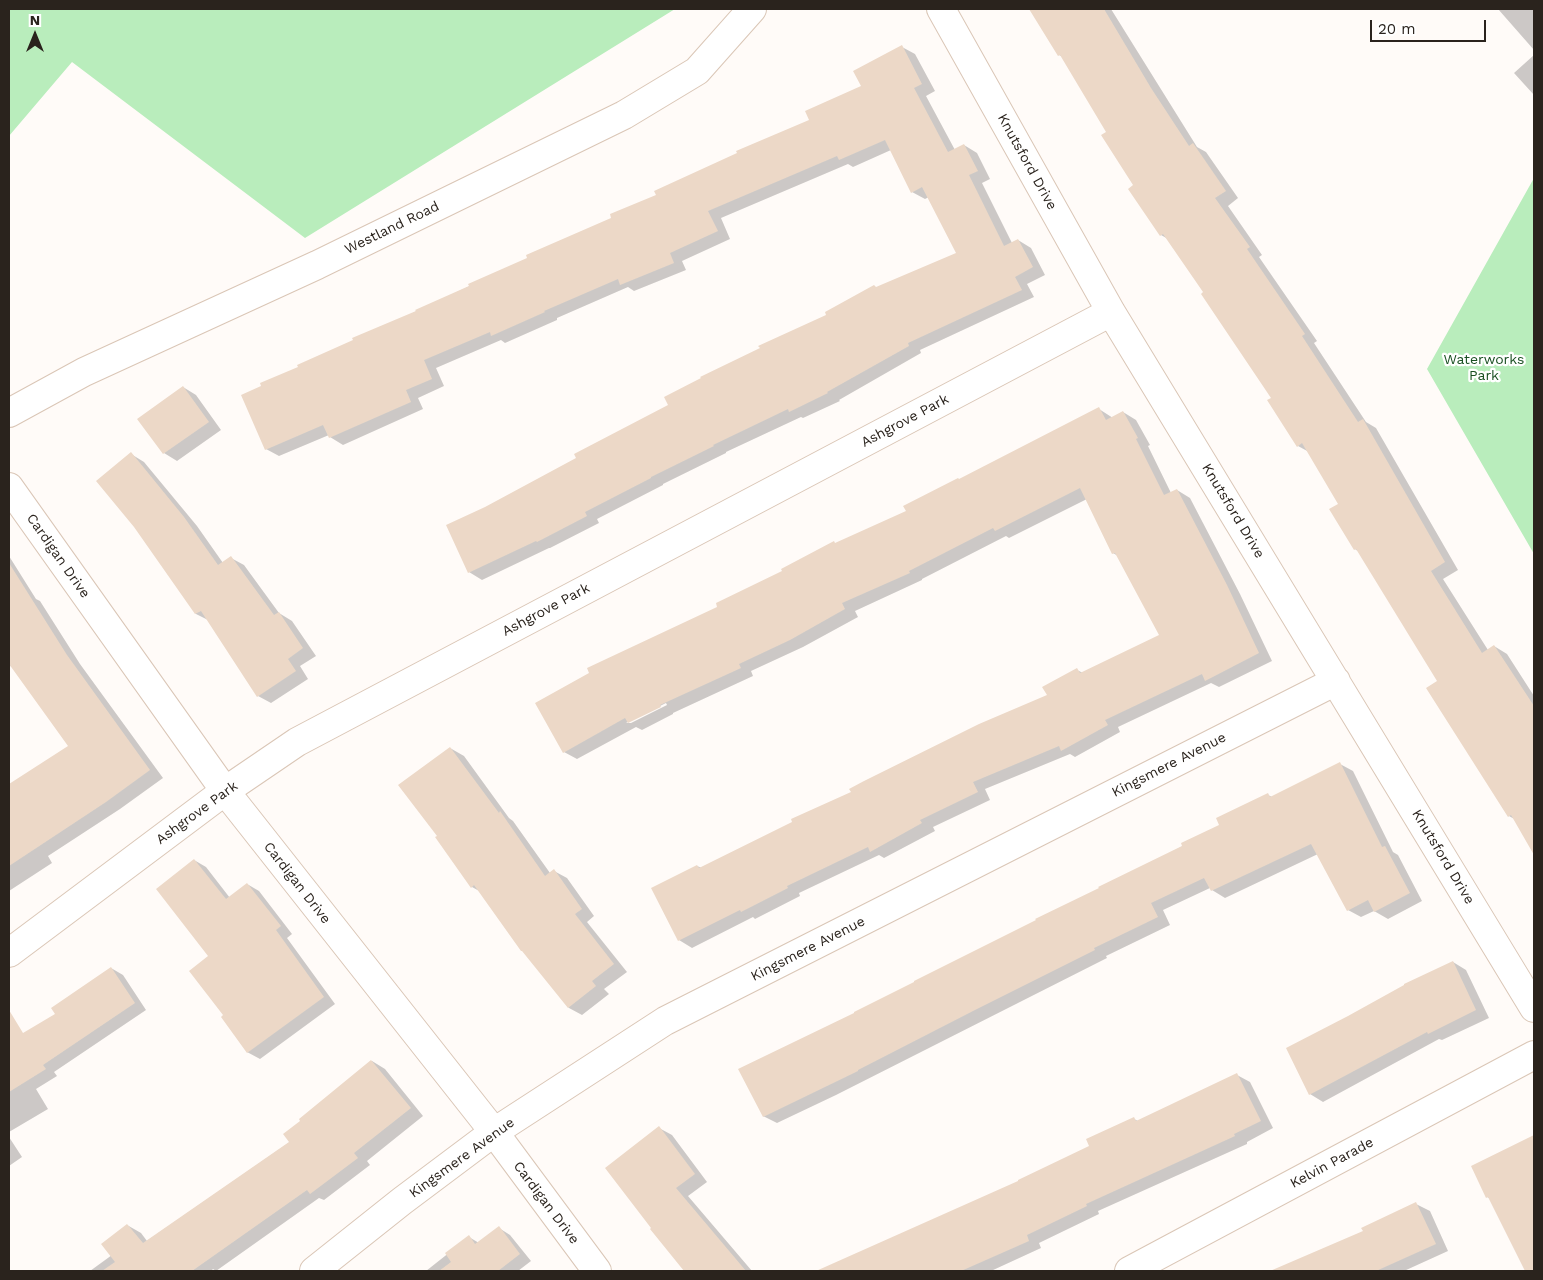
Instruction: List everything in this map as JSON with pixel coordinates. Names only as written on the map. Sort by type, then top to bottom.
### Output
[{"type":"street","name":"Westland Road","points":[[9,413],[84,372],[316,265],[624,115],[697,71],[752,9]]},
{"type":"street","name":"Knutsford Drive","points":[[941,9],[1112,312],[1534,1008]]},
{"type":"street","name":"Ashgrove Park","points":[[9,952],[225,791],[297,742],[1112,312]]},
{"type":"street","name":"Cardigan Drive","points":[[9,487],[225,791],[494,1132],[597,1271]]},
{"type":"street","name":"Kingsmere Avenue","points":[[314,1271],[402,1201],[494,1132],[666,1022],[1336,681]]},
{"type":"street","name":"Kelvin Parade","points":[[1129,1271],[1534,1055]]},
{"type":"green space","points":[[9,9],[675,9],[305,238],[72,62],[9,136]]},
{"type":"green space","name":"Waterworks Park","points":[[1534,178],[1534,554],[1427,369]]},
{"type":"building","points":[[1029,9],[1104,9],[1151,88],[1189,146],[1193,143],[1226,191],[1215,198],[1250,247],[1247,249],[1305,334],[1302,336],[1358,422],[1363,419],[1445,562],[1431,571],[1482,653],[1494,645],[1534,706],[1534,855],[1511,815],[1508,817],[1426,688],[1437,681],[1356,549],[1354,550],[1329,509],[1338,504],[1302,443],[1297,447],[1267,400],[1271,398],[1201,294],[1203,292],[1163,234],[1160,236],[1128,189],[1133,185],[1101,135],[1106,132],[1060,55],[1058,56]]},
{"type":"building","points":[[902,45],[922,84],[914,88],[948,152],[964,144],[978,171],[969,175],[1004,246],[1018,239],[1033,267],[1015,277],[1022,290],[908,343],[909,346],[828,393],[789,412],[788,409],[713,445],[585,512],[587,516],[537,542],[468,573],[446,525],[485,507],[576,458],[574,454],[668,405],[664,397],[760,348],[758,346],[826,315],[825,312],[874,285],[876,287],[956,253],[922,187],[911,193],[885,140],[839,160],[837,156],[708,211],[718,231],[670,253],[674,263],[620,285],[618,279],[491,336],[490,332],[424,360],[432,379],[406,390],[411,402],[329,438],[323,425],[265,450],[241,395],[261,386],[260,383],[353,340],[352,338],[416,311],[469,286],[468,284],[527,258],[526,255],[611,218],[610,214],[656,195],[654,191],[737,153],[736,151],[809,120],[805,111],[861,86],[853,71]]},
{"type":"building","points":[[183,386],[209,422],[163,454],[137,419]]},
{"type":"building","points":[[1099,407],[1106,420],[1123,411],[1138,438],[1136,439],[1164,495],[1177,489],[1227,585],[1259,653],[1205,681],[1202,674],[1105,720],[1108,725],[1061,751],[1059,746],[973,782],[978,792],[920,820],[922,823],[870,852],[868,847],[787,886],[788,888],[741,912],[740,910],[678,941],[651,888],[697,865],[699,868],[792,822],[791,819],[851,792],[849,789],[864,781],[979,724],[1047,695],[1042,687],[1077,668],[1080,673],[1159,635],[1115,553],[1112,554],[1080,488],[995,531],[993,528],[909,571],[910,573],[842,603],[845,609],[790,640],[739,664],[741,668],[660,705],[661,707],[628,723],[625,718],[563,753],[535,703],[589,673],[587,668],[717,607],[716,603],[782,571],[781,569],[834,541],[835,543],[906,511],[903,506]]},
{"type":"building","points":[[131,452],[184,517],[218,565],[231,556],[274,615],[279,612],[303,648],[288,659],[296,671],[257,697],[201,611],[195,614],[134,527],[96,481]]},
{"type":"building","points":[[9,563],[67,655],[150,770],[106,802],[9,866],[9,784],[68,746],[9,664]]},
{"type":"building","points":[[450,747],[499,813],[500,811],[545,876],[554,869],[582,909],[575,914],[614,964],[592,981],[596,986],[568,1008],[521,951],[474,885],[471,888],[435,837],[437,836],[398,785]]},
{"type":"building","points":[[1340,762],[1382,847],[1385,846],[1410,893],[1374,912],[1368,900],[1347,911],[1311,844],[1211,891],[1204,878],[1151,903],[1158,917],[1094,948],[1095,950],[858,1071],[763,1117],[738,1069],[854,1013],[1035,919],[1182,846],[1181,843],[1219,825],[1216,818],[1268,793],[1270,797]]},
{"type":"building","points":[[194,859],[226,899],[247,883],[281,926],[276,930],[324,997],[247,1053],[221,1017],[223,1015],[189,971],[208,956],[156,889]]},
{"type":"building","points":[[1453,961],[1476,1010],[1428,1034],[1427,1032],[1309,1095],[1286,1048],[1404,984]]},
{"type":"building","points":[[111,967],[135,1003],[43,1065],[46,1069],[9,1092],[9,1010],[23,1033],[55,1014],[51,1008]]},
{"type":"building","points":[[371,1060],[411,1108],[354,1153],[358,1158],[310,1194],[307,1190],[192,1271],[102,1271],[115,1262],[101,1244],[127,1224],[143,1243],[289,1142],[283,1134]]},
{"type":"building","points":[[1237,1073],[1261,1121],[1234,1134],[1235,1136],[1086,1204],[1087,1206],[1027,1235],[1029,1241],[961,1271],[816,1271],[1018,1181],[1089,1146],[1086,1139],[1134,1117],[1136,1121]]},
{"type":"building","points":[[659,1126],[695,1174],[676,1188],[746,1271],[684,1271],[605,1168]]},
{"type":"building","points":[[1534,1135],[1534,1271],[1525,1271],[1471,1166]]},
{"type":"building","points":[[1416,1202],[1436,1244],[1376,1271],[1270,1271],[1363,1231],[1361,1228]]},
{"type":"building","points":[[499,1226],[520,1254],[498,1271],[439,1271],[451,1262],[445,1253],[469,1235],[475,1244]]}]
